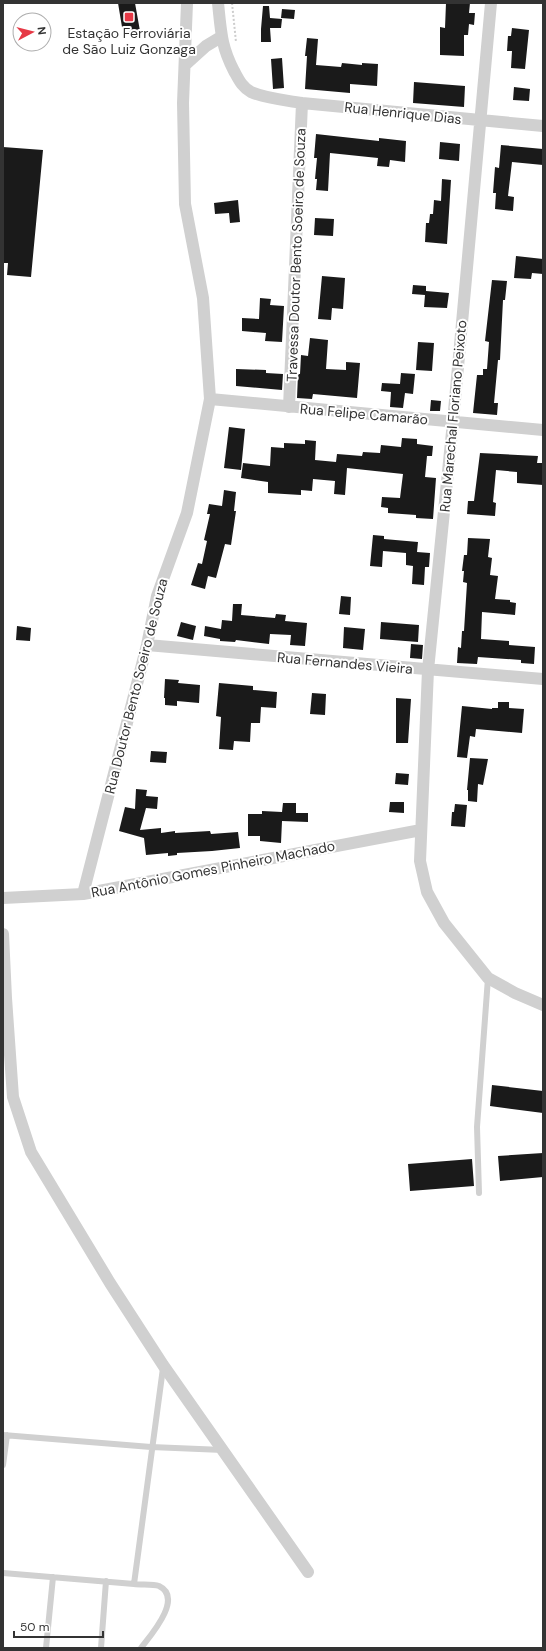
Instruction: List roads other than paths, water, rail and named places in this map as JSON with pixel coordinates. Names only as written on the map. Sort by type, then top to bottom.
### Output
[{"type":"street","name":"Rua Doutor Bento Soeiro de Souza","points":[[83,894],[147,645],[157,596],[187,513],[210,398],[203,298],[185,204],[183,103],[187,3]]},
{"type":"street","name":"Rua Henrique Dias","points":[[218,3],[222,37],[226,54],[241,84],[250,91],[263,96],[302,103],[543,126]]},
{"type":"street","name":"Rua Marechal Floriano Peixoto","points":[[488,978],[444,923],[427,892],[420,861],[428,670],[492,3]]},
{"type":"street","points":[[185,66],[206,46],[222,37]]},
{"type":"street","name":"Travessa Doutor Bento Soeiro de Souza","points":[[289,407],[302,103]]},
{"type":"street","name":"Rua Felipe Camarão","points":[[210,398],[289,407],[543,430]]},
{"type":"street","name":"Rua Fernandes Vieira","points":[[147,645],[543,680]]},
{"type":"street","name":"Rua Antônio Gomes Pinheiro Machado","points":[[3,898],[83,894],[421,830]]},
{"type":"street","points":[[3,934],[13,1097],[30,1152],[110,1283],[163,1365],[308,1572]]},
{"type":"street","points":[[488,978],[515,993],[543,1005]]},
{"type":"lane","points":[[479,1193],[477,1127],[488,978]]},
{"type":"lane","points":[[134,1584],[163,1365]]},
{"type":"lane","points":[[3,1465],[5,1435],[151,1447],[223,1450]]},
{"type":"lane","points":[[3,1573],[159,1586],[167,1594],[168,1604],[162,1620],[141,1648]]},
{"type":"lane","points":[[46,1648],[53,1577]]},
{"type":"lane","points":[[101,1648],[106,1582]]},
{"type":"place","name":"Estação Ferroviária de São Luiz Gonzaga","points":[[129,17]]}]
